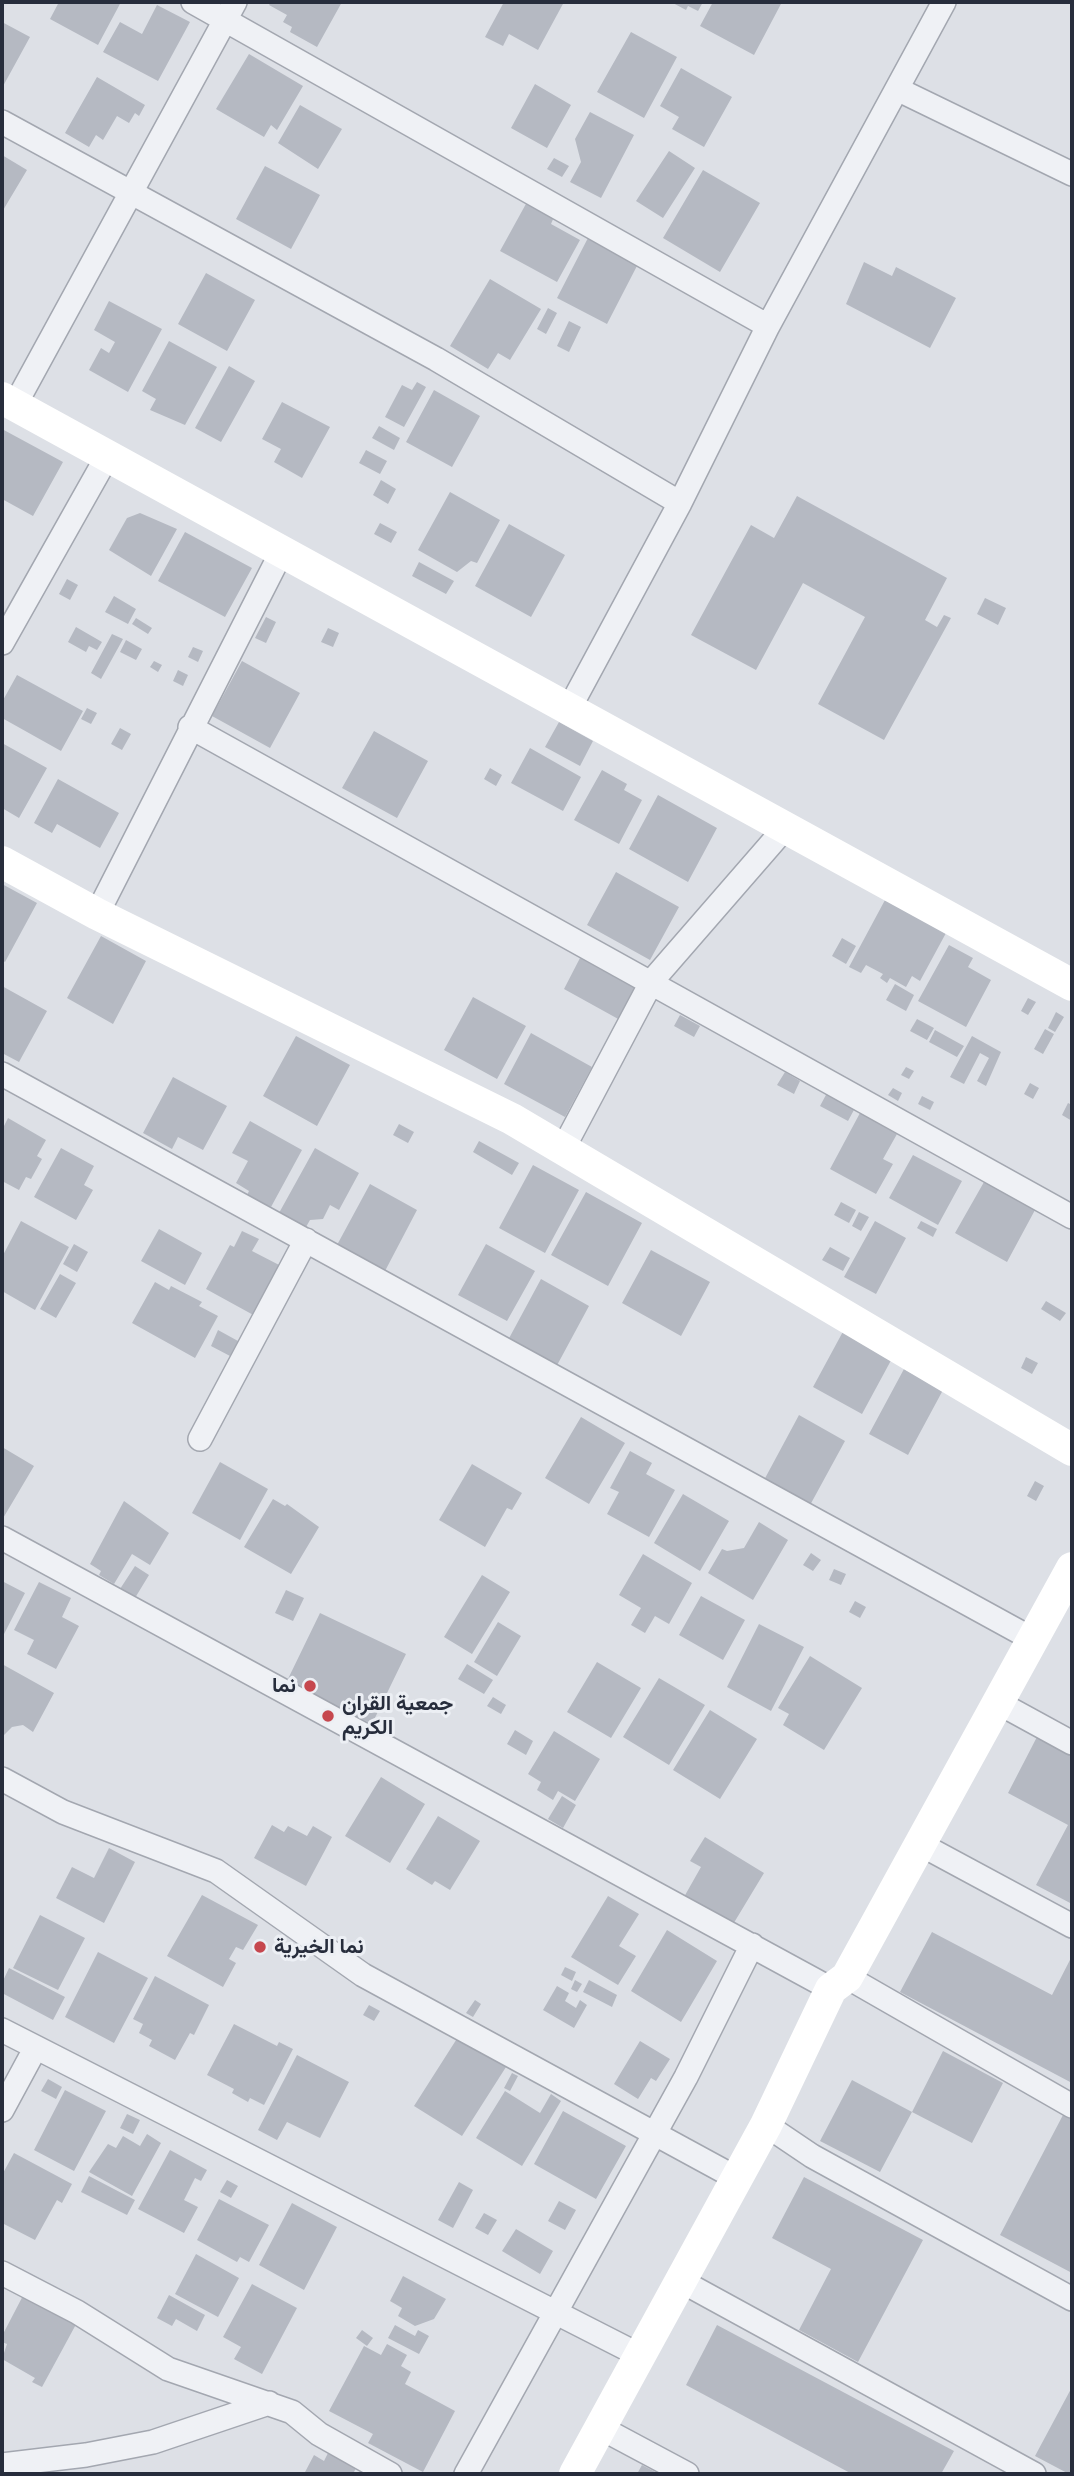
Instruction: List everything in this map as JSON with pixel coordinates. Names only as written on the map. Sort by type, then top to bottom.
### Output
[{"type":"street","points":[[193,2],[230,10],[768,326]]},
{"type":"street","points":[[569,709],[680,503],[768,326],[944,2]]},
{"type":"street","points":[[230,10],[132,192],[8,401],[1072,985]]},
{"type":"street","points":[[897,89],[1072,174]]},
{"type":"street","points":[[2,122],[436,359],[680,503]]},
{"type":"street","points":[[4,634],[108,455]]},
{"type":"street","points":[[97,914],[282,551]]},
{"type":"street","points":[[190,727],[652,981],[1072,1217]]},
{"type":"street","points":[[563,1149],[652,981],[785,828]]},
{"type":"street","points":[[2,862],[97,914],[512,1119],[1072,1450]]},
{"type":"street","points":[[2,1074],[1034,1640]]},
{"type":"street","points":[[200,1439],[306,1240]]},
{"type":"street","points":[[2,1538],[752,1945],[839,1983],[1072,2106]]},
{"type":"street","points":[[575,2474],[683,2282],[839,1983],[1034,1640],[1072,1568]]},
{"type":"street","points":[[997,1702],[1072,1743]]},
{"type":"street","points":[[2,1779],[63,1812],[216,1871],[363,1975],[738,2179]]},
{"type":"street","points":[[918,1843],[1072,1926]]},
{"type":"street","points":[[466,2474],[654,2133],[752,1945]]},
{"type":"street","points":[[2,2030],[35,2049],[249,2153],[641,2356]]},
{"type":"street","points":[[2,2110],[35,2049]]},
{"type":"street","points":[[766,2125],[812,2156],[1072,2299]]},
{"type":"street","points":[[2,2273],[77,2312],[168,2369],[292,2412],[319,2434],[390,2474]]},
{"type":"street","points":[[683,2282],[1034,2474]]},
{"type":"street","points":[[7,2468],[153,2442],[269,2403]]},
{"type":"street","points":[[601,2428],[687,2474]]},
{"type":"building","points":[[59,2],[121,2],[98,45],[50,19]]},
{"type":"building","points":[[271,2],[342,2],[317,47],[290,32],[292,27],[283,22],[287,15],[269,5]]},
{"type":"building","points":[[504,2],[564,2],[538,50],[509,34],[503,46],[485,37]]},
{"type":"building","points":[[671,2],[703,2],[698,11],[688,6],[686,10]]},
{"type":"building","points":[[713,2],[782,2],[754,55],[700,26]]},
{"type":"building","points":[[157,5],[190,22],[158,81],[103,52],[120,22],[142,34]]},
{"type":"building","points":[[2,22],[30,37],[2,88]]},
{"type":"building","points":[[631,32],[677,57],[644,118],[597,92]]},
{"type":"building","points":[[249,54],[303,86],[277,130],[271,125],[264,137],[216,109]]},
{"type":"building","points":[[681,68],[732,97],[704,147],[672,129],[679,117],[660,106]]},
{"type":"building","points":[[97,77],[145,105],[139,116],[135,113],[129,123],[117,116],[103,140],[96,135],[89,147],[65,133]]},
{"type":"building","points":[[535,84],[571,105],[547,148],[511,128]]},
{"type":"building","points":[[300,105],[342,129],[318,169],[278,143]]},
{"type":"building","points":[[590,112],[634,135],[601,198],[570,182],[581,162],[575,139]]},
{"type":"building","points":[[669,151],[695,168],[663,218],[636,201]]},
{"type":"building","points":[[2,155],[27,170],[2,212]]},
{"type":"building","points":[[554,158],[569,166],[562,177],[547,169]]},
{"type":"building","points":[[265,166],[320,195],[291,249],[236,219]]},
{"type":"building","points":[[703,170],[760,203],[720,272],[663,238]]},
{"type":"building","points":[[527,202],[554,217],[551,224],[580,240],[557,282],[500,251]]},
{"type":"building","points":[[589,236],[639,262],[607,324],[557,298]]},
{"type":"building","points":[[864,262],[892,276],[896,267],[956,298],[930,348],[846,304]]},
{"type":"building","points":[[206,273],[255,300],[227,351],[178,324]]},
{"type":"building","points":[[490,279],[541,309],[510,360],[498,353],[488,369],[450,346]]},
{"type":"building","points":[[109,301],[162,329],[128,392],[89,370],[101,348],[109,353],[115,342],[94,330]]},
{"type":"building","points":[[548,308],[557,313],[546,334],[537,329]]},
{"type":"building","points":[[569,321],[581,327],[569,352],[557,346]]},
{"type":"building","points":[[169,341],[217,367],[185,425],[150,410],[156,399],[142,391]]},
{"type":"building","points":[[229,366],[255,381],[221,442],[195,428]]},
{"type":"building","points":[[417,382],[426,387],[404,427],[385,417],[402,385],[412,390]]},
{"type":"building","points":[[434,390],[480,416],[452,467],[406,442]]},
{"type":"building","points":[[282,402],[330,427],[302,478],[274,462],[281,449],[262,439]]},
{"type":"building","points":[[379,426],[400,438],[394,450],[372,438]]},
{"type":"building","points":[[2,429],[63,462],[33,516],[2,499]]},
{"type":"building","points":[[366,450],[387,461],[380,474],[359,463]]},
{"type":"building","points":[[381,480],[396,489],[388,504],[373,495]]},
{"type":"building","points":[[450,492],[500,520],[477,563],[471,561],[457,572],[418,550]]},
{"type":"building","points":[[797,496],[947,578],[925,620],[937,627],[944,615],[951,618],[884,740],[818,704],[865,617],[803,583],[756,670],[691,635],[751,525],[774,538]]},
{"type":"building","points":[[140,513],[177,529],[151,576],[109,550],[127,518]]},
{"type":"building","points":[[380,523],[397,532],[391,543],[374,534]]},
{"type":"building","points":[[509,524],[565,555],[531,617],[475,586]]},
{"type":"building","points":[[185,532],[252,568],[225,617],[158,581]]},
{"type":"building","points":[[419,562],[454,581],[446,594],[412,576]]},
{"type":"building","points":[[67,579],[78,585],[70,600],[59,594]]},
{"type":"building","points":[[114,596],[136,609],[128,624],[105,612]]},
{"type":"building","points":[[985,598],[1006,608],[998,625],[977,614]]},
{"type":"building","points":[[266,617],[276,622],[266,643],[255,638]]},
{"type":"building","points":[[136,618],[152,628],[148,634],[132,624]]},
{"type":"building","points":[[76,627],[102,642],[97,650],[89,646],[86,652],[68,642]]},
{"type":"building","points":[[328,628],[339,633],[333,647],[321,642]]},
{"type":"building","points":[[112,634],[123,639],[101,679],[91,673]]},
{"type":"building","points":[[126,640],[142,649],[136,660],[120,652]]},
{"type":"building","points":[[193,647],[203,651],[198,662],[188,657]]},
{"type":"building","points":[[154,661],[162,665],[158,672],[150,667]]},
{"type":"building","points":[[242,661],[300,693],[270,748],[212,716]]},
{"type":"building","points":[[178,670],[188,675],[183,686],[173,681]]},
{"type":"building","points":[[17,675],[83,711],[61,751],[2,718],[2,702]]},
{"type":"building","points":[[87,708],[97,713],[91,724],[81,719]]},
{"type":"building","points":[[559,722],[593,741],[580,766],[545,747]]},
{"type":"building","points":[[120,728],[131,734],[122,750],[111,744]]},
{"type":"building","points":[[374,731],[428,761],[397,818],[342,788]]},
{"type":"building","points":[[2,743],[47,768],[19,818],[2,808]]},
{"type":"building","points":[[530,748],[581,777],[563,811],[511,783]]},
{"type":"building","points":[[490,768],[502,775],[496,786],[484,779]]},
{"type":"building","points":[[602,770],[627,784],[624,790],[642,800],[619,844],[574,820]]},
{"type":"building","points":[[58,779],[119,813],[100,848],[57,824],[52,833],[34,823]]},
{"type":"building","points":[[658,795],[717,828],[688,882],[629,849]]},
{"type":"building","points":[[616,872],[679,907],[650,960],[587,925]]},
{"type":"building","points":[[2,884],[37,903],[5,962],[2,960]]},
{"type":"building","points":[[885,900],[946,933],[920,981],[912,976],[906,987],[890,978],[887,983],[880,978],[883,974],[866,965],[861,973],[849,967]]},
{"type":"building","points":[[101,936],[146,961],[113,1024],[67,998]]},
{"type":"building","points":[[842,938],[856,946],[846,964],[832,956]]},
{"type":"building","points":[[949,945],[973,958],[968,967],[991,980],[966,1027],[918,1001]]},
{"type":"building","points":[[580,958],[636,989],[620,1020],[564,989]]},
{"type":"building","points":[[895,984],[914,995],[906,1011],[886,1000]]},
{"type":"building","points":[[2,986],[47,1011],[19,1062],[2,1053]]},
{"type":"building","points":[[473,997],[526,1026],[497,1079],[444,1050]]},
{"type":"building","points":[[1028,998],[1036,1002],[1028,1015],[1021,1011]]},
{"type":"building","points":[[1056,1012],[1064,1017],[1055,1032],[1048,1028]]},
{"type":"building","points":[[680,1015],[700,1026],[694,1037],[674,1026]]},
{"type":"building","points":[[917,1019],[934,1028],[927,1040],[910,1031]]},
{"type":"building","points":[[1045,1029],[1054,1034],[1043,1054],[1034,1049]]},
{"type":"building","points":[[935,1030],[964,1046],[957,1057],[929,1042]]},
{"type":"building","points":[[531,1033],[592,1067],[565,1117],[504,1084]]},
{"type":"building","points":[[296,1036],[350,1065],[317,1126],[263,1096]]},
{"type":"building","points":[[972,1036],[1001,1052],[986,1086],[977,1081],[989,1058],[980,1053],[964,1084],[950,1077]]},
{"type":"building","points":[[906,1067],[914,1071],[909,1079],[901,1075]]},
{"type":"building","points":[[785,1072],[800,1081],[794,1094],[777,1085]]},
{"type":"building","points":[[173,1077],[227,1106],[203,1150],[178,1137],[172,1149],[143,1133]]},
{"type":"building","points":[[1030,1083],[1039,1088],[1033,1099],[1024,1094]]},
{"type":"building","points":[[893,1088],[902,1093],[898,1101],[888,1095]]},
{"type":"building","points":[[827,1093],[855,1108],[848,1121],[820,1106]]},
{"type":"building","points":[[922,1096],[934,1102],[930,1110],[918,1104]]},
{"type":"building","points":[[1068,1103],[1072,1105],[1072,1121],[1062,1115]]},
{"type":"building","points":[[860,1113],[897,1134],[883,1159],[893,1164],[876,1194],[830,1169]]},
{"type":"building","points":[[8,1118],[46,1140],[37,1156],[42,1159],[31,1179],[26,1177],[19,1190],[2,1181],[2,1130]]},
{"type":"building","points":[[250,1121],[302,1150],[271,1207],[247,1195],[249,1191],[236,1183],[248,1161],[232,1153]]},
{"type":"building","points":[[399,1124],[414,1132],[408,1143],[393,1135]]},
{"type":"building","points":[[479,1141],[519,1163],[512,1175],[473,1152]]},
{"type":"building","points":[[61,1148],[94,1166],[84,1185],[93,1190],[76,1220],[34,1197]]},
{"type":"building","points":[[315,1148],[359,1173],[339,1210],[330,1205],[323,1219],[310,1220],[306,1227],[279,1213]]},
{"type":"building","points":[[913,1155],[962,1181],[938,1225],[889,1198]]},
{"type":"building","points":[[533,1165],[579,1190],[545,1253],[499,1228]]},
{"type":"building","points":[[984,1182],[1035,1210],[1007,1262],[955,1233]]},
{"type":"building","points":[[370,1184],[417,1210],[385,1271],[337,1245]]},
{"type":"building","points":[[586,1192],[642,1223],[608,1286],[551,1255]]},
{"type":"building","points":[[841,1202],[856,1210],[849,1223],[834,1215]]},
{"type":"building","points":[[859,1212],[869,1217],[861,1231],[852,1226]]},
{"type":"building","points":[[21,1221],[69,1247],[35,1310],[2,1291],[2,1257]]},
{"type":"building","points":[[875,1221],[906,1238],[876,1294],[844,1277]]},
{"type":"building","points":[[921,1221],[937,1229],[933,1237],[917,1228]]},
{"type":"building","points":[[159,1229],[202,1253],[185,1285],[141,1261]]},
{"type":"building","points":[[242,1231],[259,1239],[252,1251],[283,1267],[257,1317],[206,1289],[230,1245],[234,1247]]},
{"type":"building","points":[[74,1244],[88,1252],[77,1272],[63,1264]]},
{"type":"building","points":[[486,1244],[535,1271],[507,1321],[458,1295]]},
{"type":"building","points":[[830,1247],[850,1258],[843,1271],[822,1260]]},
{"type":"building","points":[[651,1250],[710,1282],[681,1336],[622,1303]]},
{"type":"building","points":[[60,1274],[76,1283],[56,1318],[40,1309]]},
{"type":"building","points":[[541,1279],[589,1306],[555,1369],[507,1342]]},
{"type":"building","points":[[155,1282],[169,1290],[171,1286],[202,1302],[199,1306],[218,1316],[195,1358],[132,1323]]},
{"type":"building","points":[[1046,1301],[1066,1313],[1060,1321],[1041,1309]]},
{"type":"building","points":[[846,1326],[895,1353],[862,1414],[813,1387]]},
{"type":"building","points":[[218,1330],[238,1341],[230,1356],[211,1346]]},
{"type":"building","points":[[1026,1357],[1038,1363],[1032,1374],[1021,1368]]},
{"type":"building","points":[[904,1369],[943,1390],[908,1455],[869,1434]]},
{"type":"building","points":[[799,1415],[845,1441],[809,1507],[763,1482]]},
{"type":"building","points":[[581,1417],[625,1443],[589,1504],[545,1478]]},
{"type":"building","points":[[2,1447],[34,1466],[2,1520]]},
{"type":"building","points":[[630,1451],[652,1463],[646,1474],[675,1490],[649,1537],[607,1514],[619,1492],[610,1488]]},
{"type":"building","points":[[220,1462],[268,1489],[240,1540],[192,1513]]},
{"type":"building","points":[[472,1464],[522,1493],[512,1510],[507,1508],[485,1547],[439,1520]]},
{"type":"building","points":[[1035,1481],[1044,1486],[1036,1501],[1027,1496]]},
{"type":"building","points":[[683,1494],[729,1521],[700,1571],[654,1543]]},
{"type":"building","points":[[273,1499],[285,1506],[287,1504],[319,1527],[291,1574],[244,1547]]},
{"type":"building","points":[[124,1501],[169,1533],[150,1565],[132,1554],[114,1584],[99,1575],[101,1571],[90,1564]]},
{"type":"building","points":[[759,1522],[788,1540],[753,1600],[708,1573],[722,1549],[727,1551],[744,1548]]},
{"type":"building","points":[[811,1553],[821,1560],[813,1571],[803,1565]]},
{"type":"building","points":[[643,1554],[692,1583],[669,1624],[655,1616],[645,1633],[631,1625],[641,1608],[619,1595]]},
{"type":"building","points":[[135,1566],[149,1575],[135,1598],[120,1589]]},
{"type":"building","points":[[834,1569],[846,1574],[841,1585],[829,1580]]},
{"type":"building","points":[[482,1575],[510,1592],[472,1654],[444,1637]]},
{"type":"building","points":[[2,1581],[25,1593],[2,1638]]},
{"type":"building","points":[[39,1582],[71,1598],[62,1617],[79,1626],[56,1669],[27,1654],[34,1640],[14,1630]]},
{"type":"building","points":[[286,1590],[304,1598],[293,1621],[275,1613]]},
{"type":"building","points":[[701,1596],[745,1620],[723,1660],[679,1635]]},
{"type":"building","points":[[855,1601],[866,1607],[860,1618],[849,1612]]},
{"type":"building","points":[[320,1613],[406,1654],[372,1724],[286,1683]]},
{"type":"building","points":[[498,1622],[521,1636],[497,1676],[474,1662]]},
{"type":"building","points":[[759,1624],[804,1647],[771,1711],[727,1687]]},
{"type":"building","points":[[810,1656],[862,1688],[824,1750],[783,1725],[789,1714],[778,1708]]},
{"type":"building","points":[[597,1662],[641,1688],[611,1738],[567,1712]]},
{"type":"building","points":[[2,1664],[54,1693],[33,1732],[23,1725],[12,1727],[2,1737]]},
{"type":"building","points":[[467,1664],[493,1680],[484,1694],[458,1679]]},
{"type":"building","points":[[659,1678],[705,1705],[669,1765],[623,1737]]},
{"type":"building","points":[[493,1697],[506,1705],[501,1714],[487,1706]]},
{"type":"building","points":[[710,1710],[757,1739],[720,1799],[673,1770]]},
{"type":"building","points":[[515,1730],[533,1741],[526,1755],[507,1744]]},
{"type":"building","points":[[554,1731],[600,1759],[575,1801],[558,1791],[553,1800],[537,1790],[541,1782],[528,1774]]},
{"type":"building","points":[[1039,1733],[1072,1750],[1072,1904],[1036,1885],[1068,1825],[1008,1793]]},
{"type":"building","points":[[381,1777],[425,1804],[390,1863],[345,1836]]},
{"type":"building","points":[[562,1796],[576,1805],[563,1828],[548,1819]]},
{"type":"building","points":[[438,1816],[480,1841],[450,1890],[435,1881],[432,1885],[406,1869]]},
{"type":"building","points":[[272,1825],[284,1832],[288,1826],[307,1836],[313,1826],[332,1837],[306,1886],[254,1858]]},
{"type":"building","points":[[705,1837],[764,1873],[732,1926],[684,1897],[701,1867],[690,1861]]},
{"type":"building","points":[[109,1848],[135,1862],[104,1923],[56,1898],[72,1867],[94,1878]]},
{"type":"building","points":[[202,1895],[258,1925],[243,1950],[236,1947],[229,1959],[236,1963],[223,1987],[167,1956]]},
{"type":"building","points":[[608,1896],[639,1914],[619,1946],[636,1956],[618,1985],[571,1957]]},
{"type":"building","points":[[40,1915],[85,1938],[58,1990],[13,1968]]},
{"type":"building","points":[[667,1930],[717,1961],[681,2022],[631,1991]]},
{"type":"building","points":[[932,1932],[1052,1995],[1072,1956],[1072,2083],[900,1992]]},
{"type":"building","points":[[98,1952],[148,1978],[114,2043],[65,2017]]},
{"type":"building","points":[[565,1967],[576,1972],[572,1981],[561,1975]]},
{"type":"building","points":[[9,1968],[65,1997],[53,2020],[2,1993],[2,1983]]},
{"type":"building","points":[[155,1976],[209,2005],[194,2035],[190,2033],[175,2060],[149,2046],[152,2040],[139,2033],[143,2024],[133,2019]]},
{"type":"building","points":[[575,1980],[582,1984],[577,1992],[571,1989]]},
{"type":"building","points":[[589,1980],[617,1995],[612,2007],[583,1992]]},
{"type":"building","points":[[557,1986],[569,1993],[565,2001],[576,2008],[580,2000],[587,2005],[574,2028],[543,2010]]},
{"type":"building","points":[[475,2000],[481,2004],[473,2017],[466,2013]]},
{"type":"building","points":[[369,2005],[380,2011],[374,2021],[363,2015]]},
{"type":"building","points":[[234,2024],[277,2046],[279,2042],[293,2049],[264,2105],[250,2098],[248,2102],[232,2093],[234,2089],[207,2075]]},
{"type":"building","points":[[458,2037],[506,2067],[462,2136],[414,2106]]},
{"type":"building","points":[[640,2041],[670,2059],[656,2081],[651,2078],[638,2099],[614,2084]]},
{"type":"building","points":[[943,2051],[1003,2083],[972,2143],[912,2112]]},
{"type":"building","points":[[297,2055],[349,2082],[320,2138],[287,2122],[277,2140],[258,2130]]},
{"type":"building","points":[[512,2073],[518,2076],[510,2091],[504,2088]]},
{"type":"building","points":[[48,2079],[62,2087],[56,2099],[41,2091]]},
{"type":"building","points":[[852,2080],[912,2112],[880,2172],[820,2141]]},
{"type":"building","points":[[65,2090],[106,2111],[74,2171],[34,2150]]},
{"type":"building","points":[[505,2091],[540,2113],[551,2094],[561,2101],[522,2166],[476,2138]]},
{"type":"building","points":[[563,2111],[626,2146],[596,2199],[534,2164]]},
{"type":"building","points":[[127,2114],[140,2120],[133,2134],[120,2128]]},
{"type":"building","points":[[1063,2115],[1072,2119],[1072,2273],[1000,2235]]},
{"type":"building","points":[[147,2134],[161,2143],[132,2196],[89,2172],[108,2144],[116,2148],[123,2136],[140,2146]]},
{"type":"building","points":[[170,2150],[207,2170],[201,2181],[195,2178],[184,2200],[198,2207],[184,2233],[138,2209]]},
{"type":"building","points":[[14,2153],[72,2184],[62,2203],[57,2200],[35,2240],[2,2223],[2,2175]]},
{"type":"building","points":[[89,2176],[135,2200],[127,2215],[81,2192]]},
{"type":"building","points":[[804,2177],[923,2240],[858,2362],[799,2330],[831,2269],[772,2238]]},
{"type":"building","points":[[227,2180],[238,2186],[231,2198],[220,2192]]},
{"type":"building","points":[[459,2182],[473,2190],[453,2228],[438,2220]]},
{"type":"building","points":[[219,2199],[269,2225],[249,2262],[240,2257],[237,2262],[197,2240]]},
{"type":"building","points":[[559,2201],[576,2210],[565,2230],[548,2221]]},
{"type":"building","points":[[292,2203],[337,2227],[304,2290],[259,2265]]},
{"type":"building","points":[[484,2213],[497,2220],[488,2235],[475,2228]]},
{"type":"building","points":[[516,2229],[553,2251],[540,2274],[502,2251]]},
{"type":"building","points":[[196,2254],[239,2278],[218,2317],[175,2294]]},
{"type":"building","points":[[403,2276],[446,2299],[434,2319],[415,2326],[398,2316],[402,2308],[390,2301]]},
{"type":"building","points":[[252,2284],[297,2308],[262,2374],[234,2359],[241,2347],[223,2337]]},
{"type":"building","points":[[27,2288],[80,2317],[42,2387],[32,2382],[35,2378],[2,2359],[7,2344],[2,2342],[2,2336]]},
{"type":"building","points":[[169,2295],[205,2315],[197,2331],[176,2319],[172,2326],[157,2318]]},
{"type":"building","points":[[395,2325],[415,2336],[418,2330],[429,2336],[419,2354],[388,2338]]},
{"type":"building","points":[[717,2325],[954,2451],[941,2474],[852,2474],[686,2385]]},
{"type":"building","points":[[362,2330],[373,2338],[367,2346],[356,2338]]},
{"type":"building","points":[[387,2344],[407,2355],[401,2366],[411,2372],[405,2384],[455,2411],[423,2472],[368,2443],[373,2434],[329,2411],[364,2346],[381,2355]]},
{"type":"building","points":[[1072,2387],[1072,2474],[1069,2474],[1035,2456]]},
{"type":"building","points":[[330,2449],[358,2464],[353,2474],[304,2474],[314,2455],[324,2461]]},
{"type":"building","points":[[642,2465],[659,2474],[637,2474]]},
{"type":"place","name":"نما","points":[[310,1686]]},
{"type":"place","name":"جمعية القران الكريم","points":[[328,1716]]},
{"type":"place","name":"نما الخيرية","points":[[260,1947]]}]
